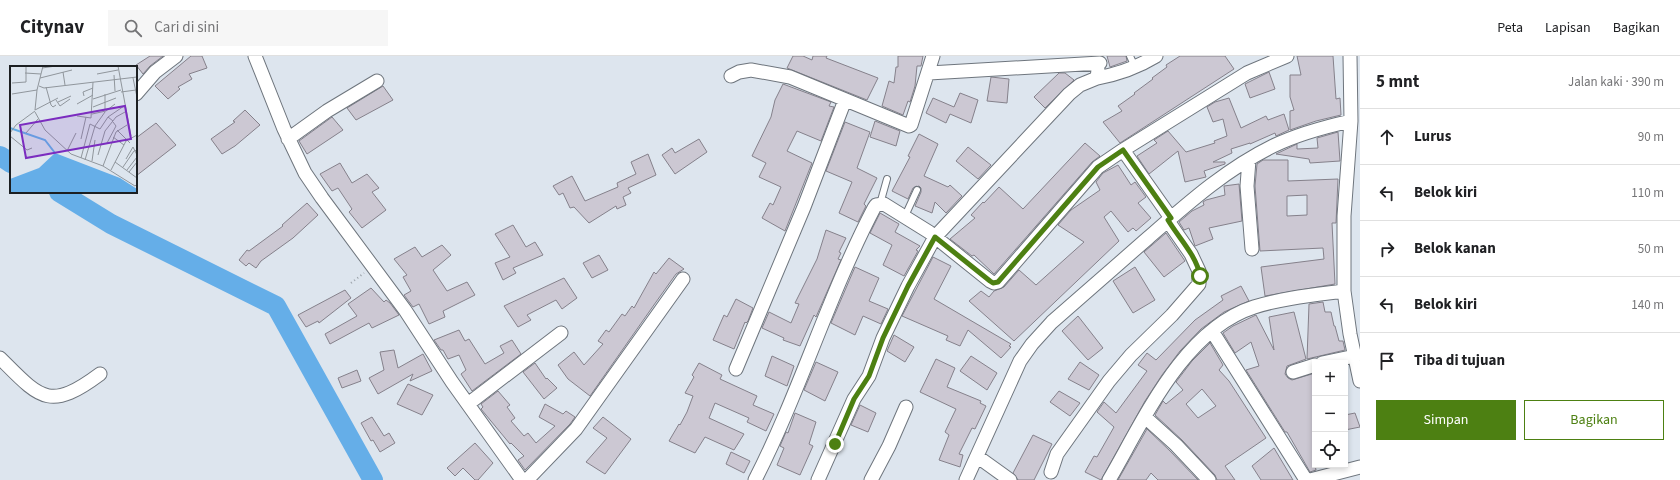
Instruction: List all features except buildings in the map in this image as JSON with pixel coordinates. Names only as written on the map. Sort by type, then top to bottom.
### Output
[{"type":"street","points":[[137,93],[168,60],[176,56]]},
{"type":"street","points":[[255,56],[288,139],[305,173],[414,323],[468,404],[522,480]]},
{"type":"street","points":[[731,76],[739,72],[751,70],[790,77],[899,123],[910,126],[929,73],[933,56]]},
{"type":"street","points":[[818,480],[854,399],[869,376],[883,338],[908,286],[935,237],[1069,94],[1080,85],[1097,78],[1118,74],[1133,62],[1156,56]]},
{"type":"street","points":[[755,480],[787,412],[854,248],[874,208],[880,204],[884,204],[905,216],[935,237],[990,281],[993,283],[998,282],[1098,167],[1247,73],[1287,56]]},
{"type":"street","points":[[1350,56],[1351,121],[1344,216],[1344,291],[1355,333],[1355,356],[1360,381]]},
{"type":"street","points":[[929,73],[1100,59],[1097,78]]},
{"type":"street","points":[[288,139],[328,111],[377,81]]},
{"type":"street","points":[[736,369],[806,201],[845,100]]},
{"type":"street","points":[[966,480],[978,457],[1000,403],[1020,361],[1032,344],[1052,322],[1169,219],[1225,175],[1249,160],[1291,138],[1317,129],[1351,121]]},
{"type":"street","points":[[1051,472],[1057,454],[1109,381],[1131,355],[1172,315],[1198,284],[1199,271],[1191,254],[1123,150]]},
{"type":"street","points":[[1249,160],[1247,186],[1252,249]]},
{"type":"street","points":[[526,480],[544,464],[576,429],[683,279]]},
{"type":"street","points":[[1109,480],[1168,377],[1212,331],[1238,314],[1253,308],[1280,300],[1344,291]]},
{"type":"street","points":[[1212,331],[1306,480]]},
{"type":"street","points":[[468,404],[561,333]]},
{"type":"street","points":[[1336,360],[1355,356]]},
{"type":"street","points":[[0,358],[30,387],[39,394],[49,397],[66,395],[82,388],[100,374]]},
{"type":"street","points":[[1293,372],[1312,366]]},
{"type":"street","points":[[871,480],[889,446],[906,406]]},
{"type":"street","points":[[1146,417],[1176,445],[1209,480]]},
{"type":"street","points":[[978,457],[1010,480]]},
{"type":"street","points":[[1310,480],[1360,467]]},
{"type":"lane","points":[[880,204],[887,178]]},
{"type":"lane","points":[[905,216],[917,190]]},
{"type":"path","points":[[351,283],[373,266]]},
{"type":"waterway","points":[[0,156],[10,162]]},
{"type":"waterway","points":[[61,193],[111,224],[276,306],[373,480]]},
{"type":"route","points":[[835,444],[854,399],[869,376],[883,338],[908,286],[922,258],[935,237],[990,281],[996,283],[1046,229],[1098,167],[1123,150],[1171,218],[1168,220],[1178,237],[1191,254],[1200,276]]}]
